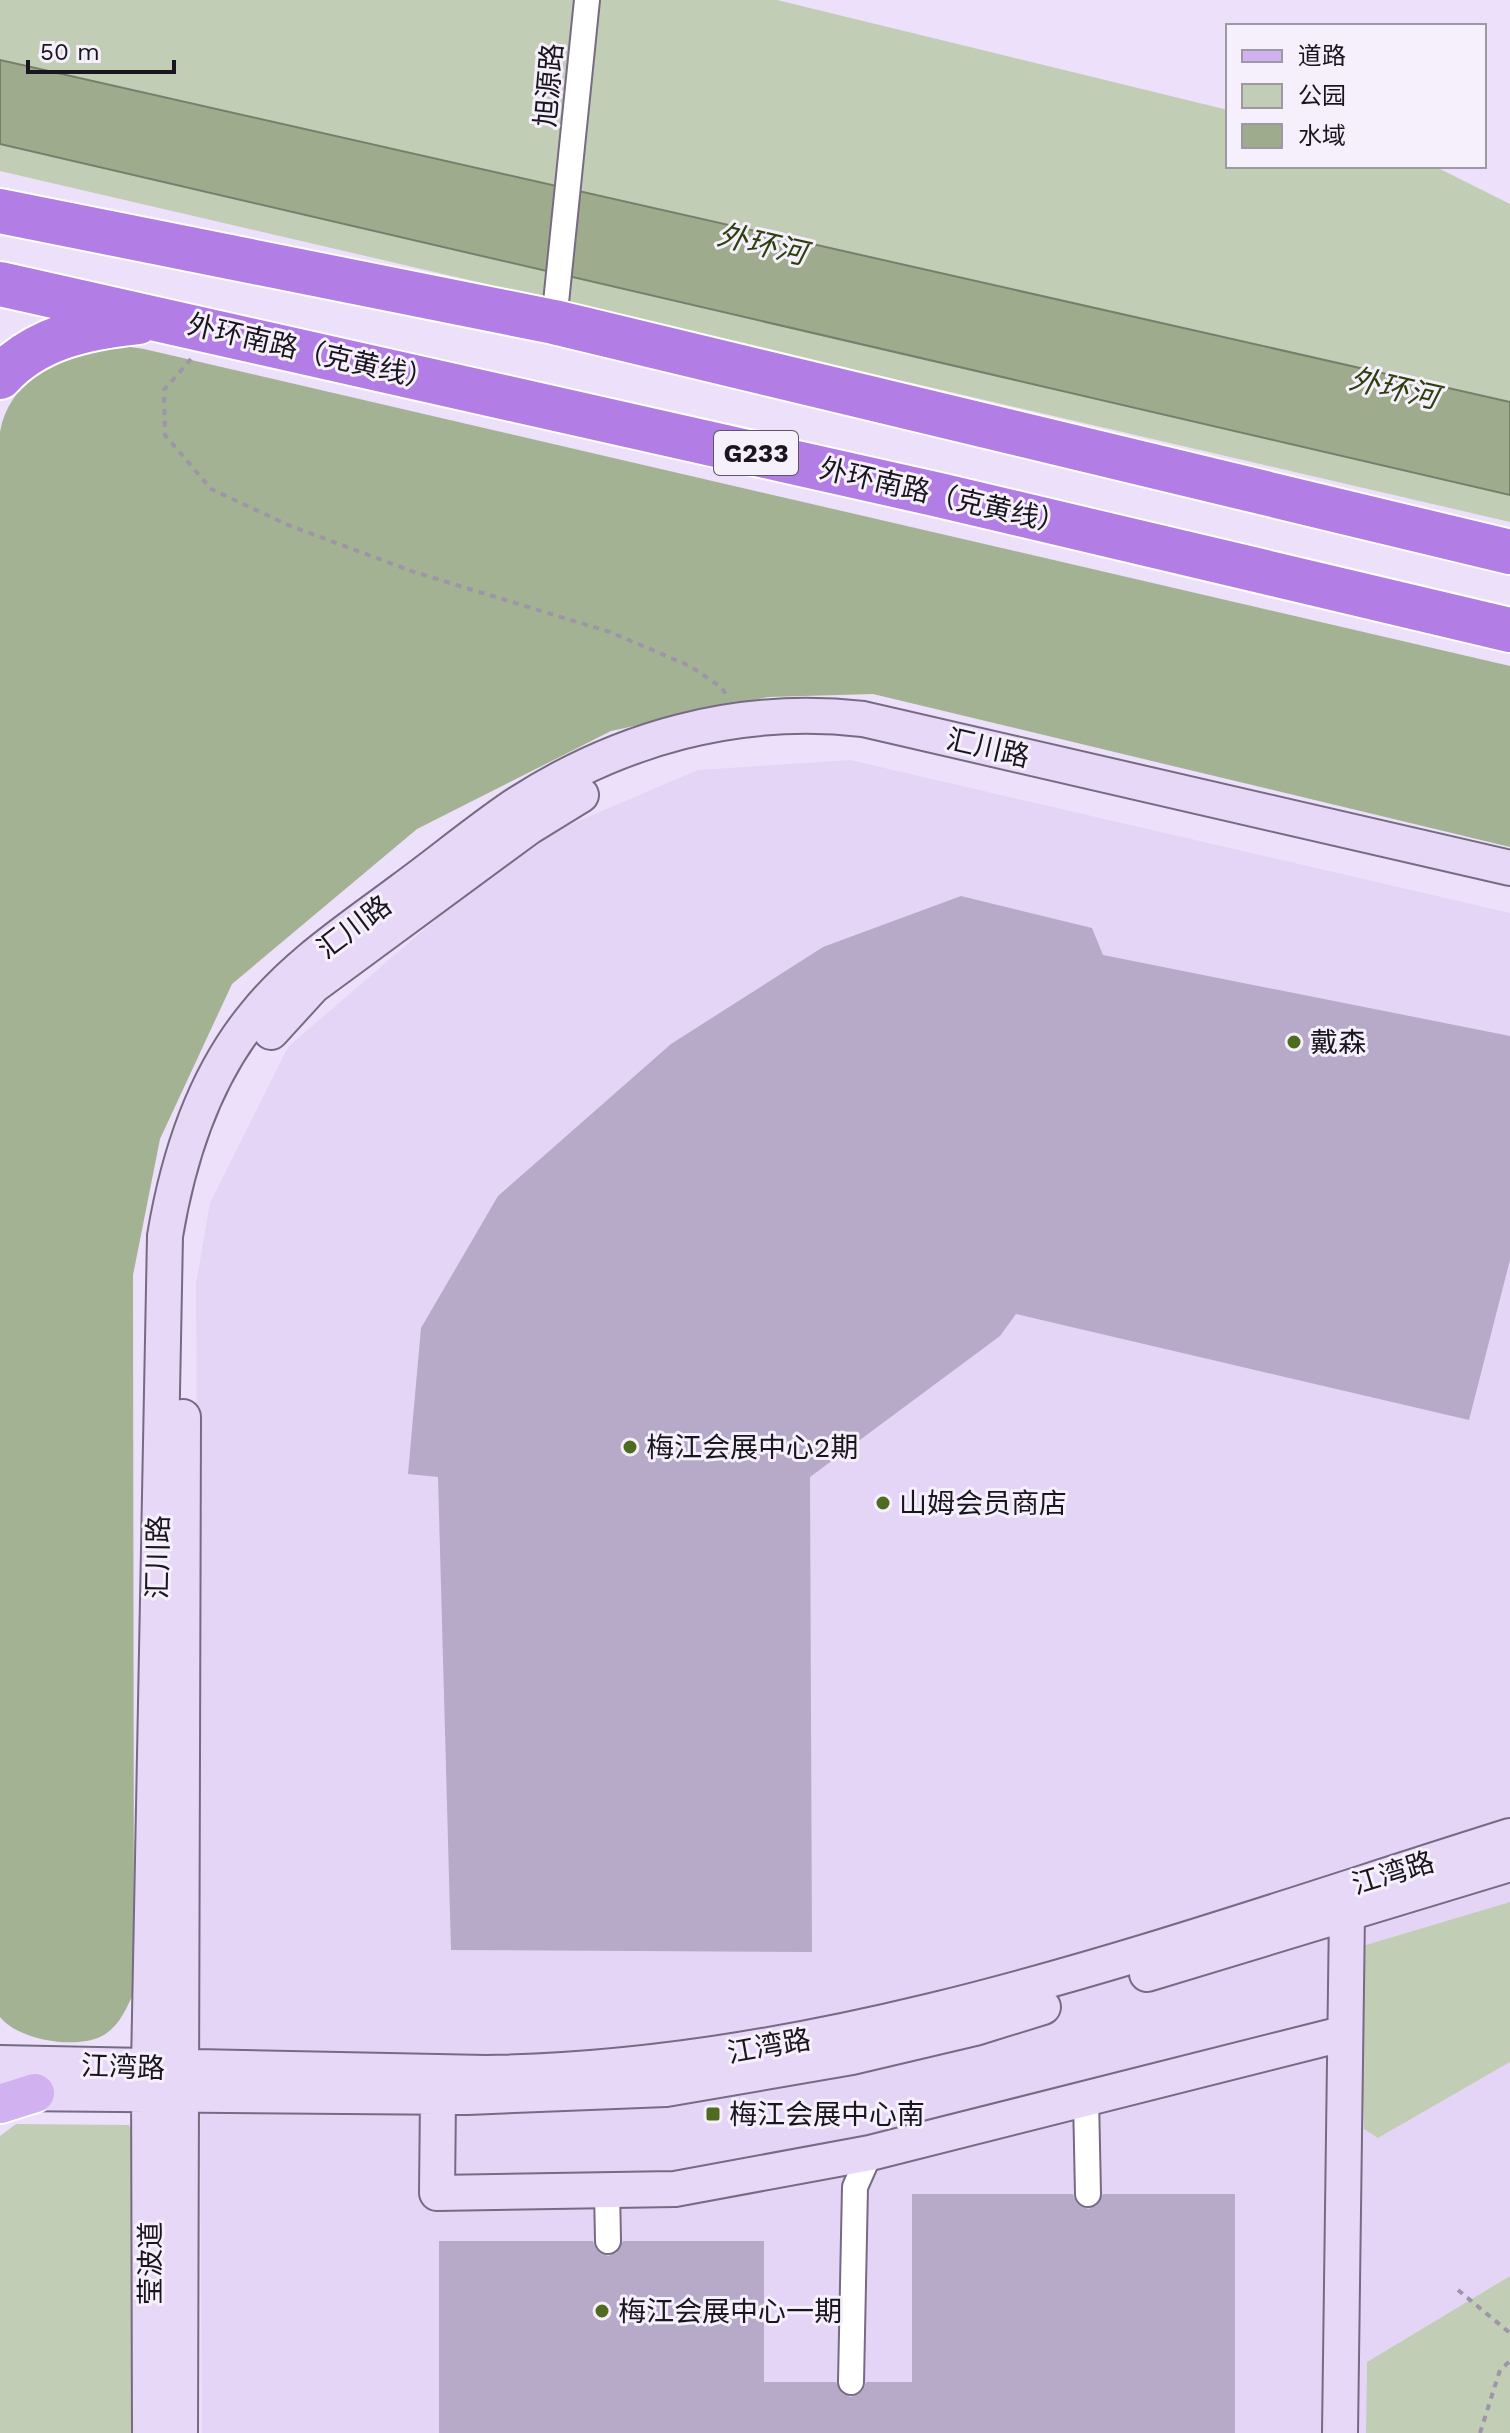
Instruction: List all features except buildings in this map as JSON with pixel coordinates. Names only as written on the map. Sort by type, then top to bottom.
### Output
[{"type":"highway","points":[[0,211],[555,306],[1510,552]]},
{"type":"highway","name":"外环南路（克黄线）","points":[[0,284],[924,491],[1510,630]]},
{"type":"highway","points":[[0,377],[30,349],[67,336],[103,325],[166,319]]},
{"type":"street","name":"旭源路","points":[[555,306],[572,176],[587,0]]},
{"type":"street","name":"汇川路","points":[[164,2081],[163,1276],[174,1184],[192,1127],[229,1053],[254,1016],[297,969],[527,800],[634,745],[695,726],[736,720],[819,714],[863,719],[1510,868]]},
{"type":"street","name":"汇川路","points":[[164,2081],[184,1278],[189,1233],[206,1152],[217,1120],[252,1058],[313,986],[529,827],[620,772],[672,752],[762,736],[813,735],[859,740],[1510,891]]},
{"type":"street","name":"江湾路","points":[[0,2066],[18,2088],[164,2081],[565,2072],[692,2060],[918,2017],[1006,1994],[1510,1836]]},
{"type":"street","name":"江湾路","points":[[164,2081],[438,2097],[551,2096],[666,2089],[852,2057],[975,2028],[1510,1864]]},
{"type":"street","points":[[1340,2433],[1342,2034],[1347,1913]]},
{"type":"street","points":[[438,2097],[437,2193],[675,2189],[870,2153],[1342,2034]]},
{"type":"street","name":"莹波道","points":[[150,2433],[164,2081]]},
{"type":"street","name":"莹波道","points":[[164,2081],[180,2433]]},
{"type":"street","points":[[1086,2098],[1088,2194]]},
{"type":"street","points":[[851,2382],[855,2187],[870,2153]]},
{"type":"street","points":[[607,2190],[608,2241]]},
{"type":"path","points":[[215,330],[164,390],[165,435],[211,489],[288,525],[414,572],[610,632],[690,666],[722,688],[736,720]]},
{"type":"path","points":[[1458,2290],[1510,2333]]},
{"type":"path","points":[[1480,2433],[1500,2370],[1510,2361]]},
{"type":"shaded area","points":[[97,342],[144,349],[1510,666],[1510,847],[873,694],[768,697],[611,731],[417,829],[232,984],[160,1139],[133,1275],[134,1992],[121,2018],[107,2033],[89,2041],[62,2042],[20,2032],[0,2017],[0,432],[13,399],[23,386],[50,365]]},
{"type":"shaded area","name":"山姆会员商店","points":[[850,760],[1510,913],[1510,1902],[1359,1947],[1378,2138],[1510,2062],[1510,2276],[1367,2362],[1366,2433],[202,2433],[196,1284],[210,1203],[288,1047],[522,845],[698,770]]},
{"type":"green space","points":[[0,0],[777,0],[1226,110],[1226,168],[1438,168],[1510,204],[1510,522],[0,171]]},
{"type":"green space","points":[[1510,1902],[1510,2062],[1378,2138],[1364,2129],[1359,1947]]},
{"type":"green space","points":[[16,2124],[129,2125],[140,2157],[138,2433],[0,2433],[0,2136]]},
{"type":"green space","points":[[1510,2276],[1510,2433],[1366,2433],[1367,2362]]},
{"type":"water","name":"外环河","points":[[0,60],[1510,402],[1510,495],[0,144]]},
{"type":"place","name":"戴森","points":[[1294,1042]]},
{"type":"place","name":"梅江会展中心2期","points":[[630,1447]]},
{"type":"place","name":"山姆会员商店","points":[[883,1503]]},
{"type":"place","name":"梅江会展中心南","points":[[713,2114]]},
{"type":"place","name":"梅江会展中心一期","points":[[602,2311]]}]
